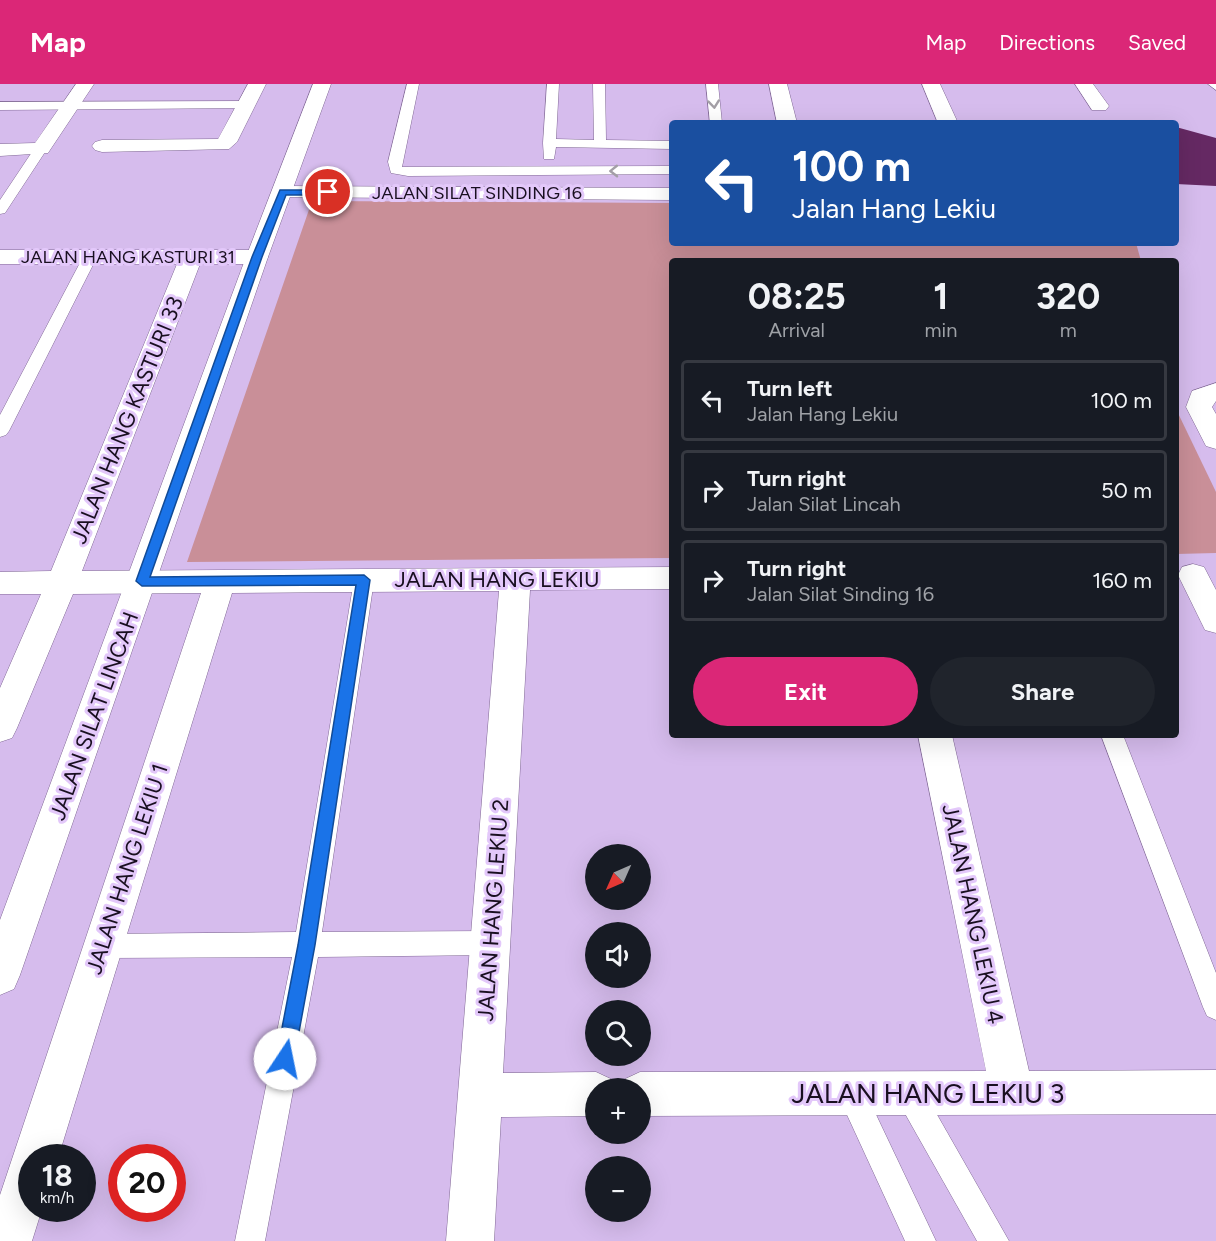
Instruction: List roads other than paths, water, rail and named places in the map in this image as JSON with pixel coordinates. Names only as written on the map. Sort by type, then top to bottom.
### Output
[{"type":"street","points":[[0,150],[41,149],[85,84]]},
{"type":"street","points":[[102,146],[222,145],[227,142],[256,84]]},
{"type":"street","name":"JALAN SILAT LINCAH","points":[[0,975],[257,257],[322,84]]},
{"type":"street","points":[[778,84],[786,120]]},
{"type":"street","points":[[931,84],[947,120]]},
{"type":"street","points":[[1084,84],[1099,106]]},
{"type":"street","name":"JALAN SILAT SINDING 16","points":[[283,192],[669,194]]},
{"type":"street","name":"JALAN HANG KASTURI 31","points":[[0,257],[257,257]]},
{"type":"street","name":"JALAN HANG KASTURI 33","points":[[0,728],[62,582],[191,258]]},
{"type":"street","points":[[1209,394],[1199,408],[1216,440]]},
{"type":"street","points":[[1195,575],[1216,621]]},
{"type":"street","name":"JALAN HANG LEKIU","points":[[0,583],[669,578]]},
{"type":"street","name":"JALAN HANG LEKIU 2","points":[[470,1241],[515,579]]},
{"type":"street","name":"JALAN HANG LEKIU 1","points":[[39,1144],[220,581]]},
{"type":"street","name":"JALAN HANG LEKIU 4","points":[[936,738],[1012,1093]]},
{"type":"street","name":"JALAN HANG LEKIU 3","points":[[651,1094],[1216,1092]]},
{"type":"street","points":[[480,1095],[585,1095]]},
{"type":"street","points":[[8,1241],[18,1211]]},
{"type":"lane","points":[[413,84],[395,162],[396,170],[408,172],[669,170]]},
{"type":"lane","points":[[548,171],[553,84]]},
{"type":"lane","points":[[599,84],[600,144]]},
{"type":"lane","points":[[712,84],[716,120]]},
{"type":"lane","points":[[0,106],[246,105]]},
{"type":"lane","points":[[549,143],[669,145]]},
{"type":"lane","points":[[2,202],[41,149]]},
{"type":"lane","points":[[0,431],[90,257]]},
{"type":"lane","points":[[250,1241],[306,945],[364,580]]},
{"type":"lane","points":[[1113,738],[1216,1007]]},
{"type":"lane","points":[[103,946],[490,943]]},
{"type":"lane","points":[[851,1093],[921,1241]]},
{"type":"lane","points":[[909,1093],[994,1241]]}]
